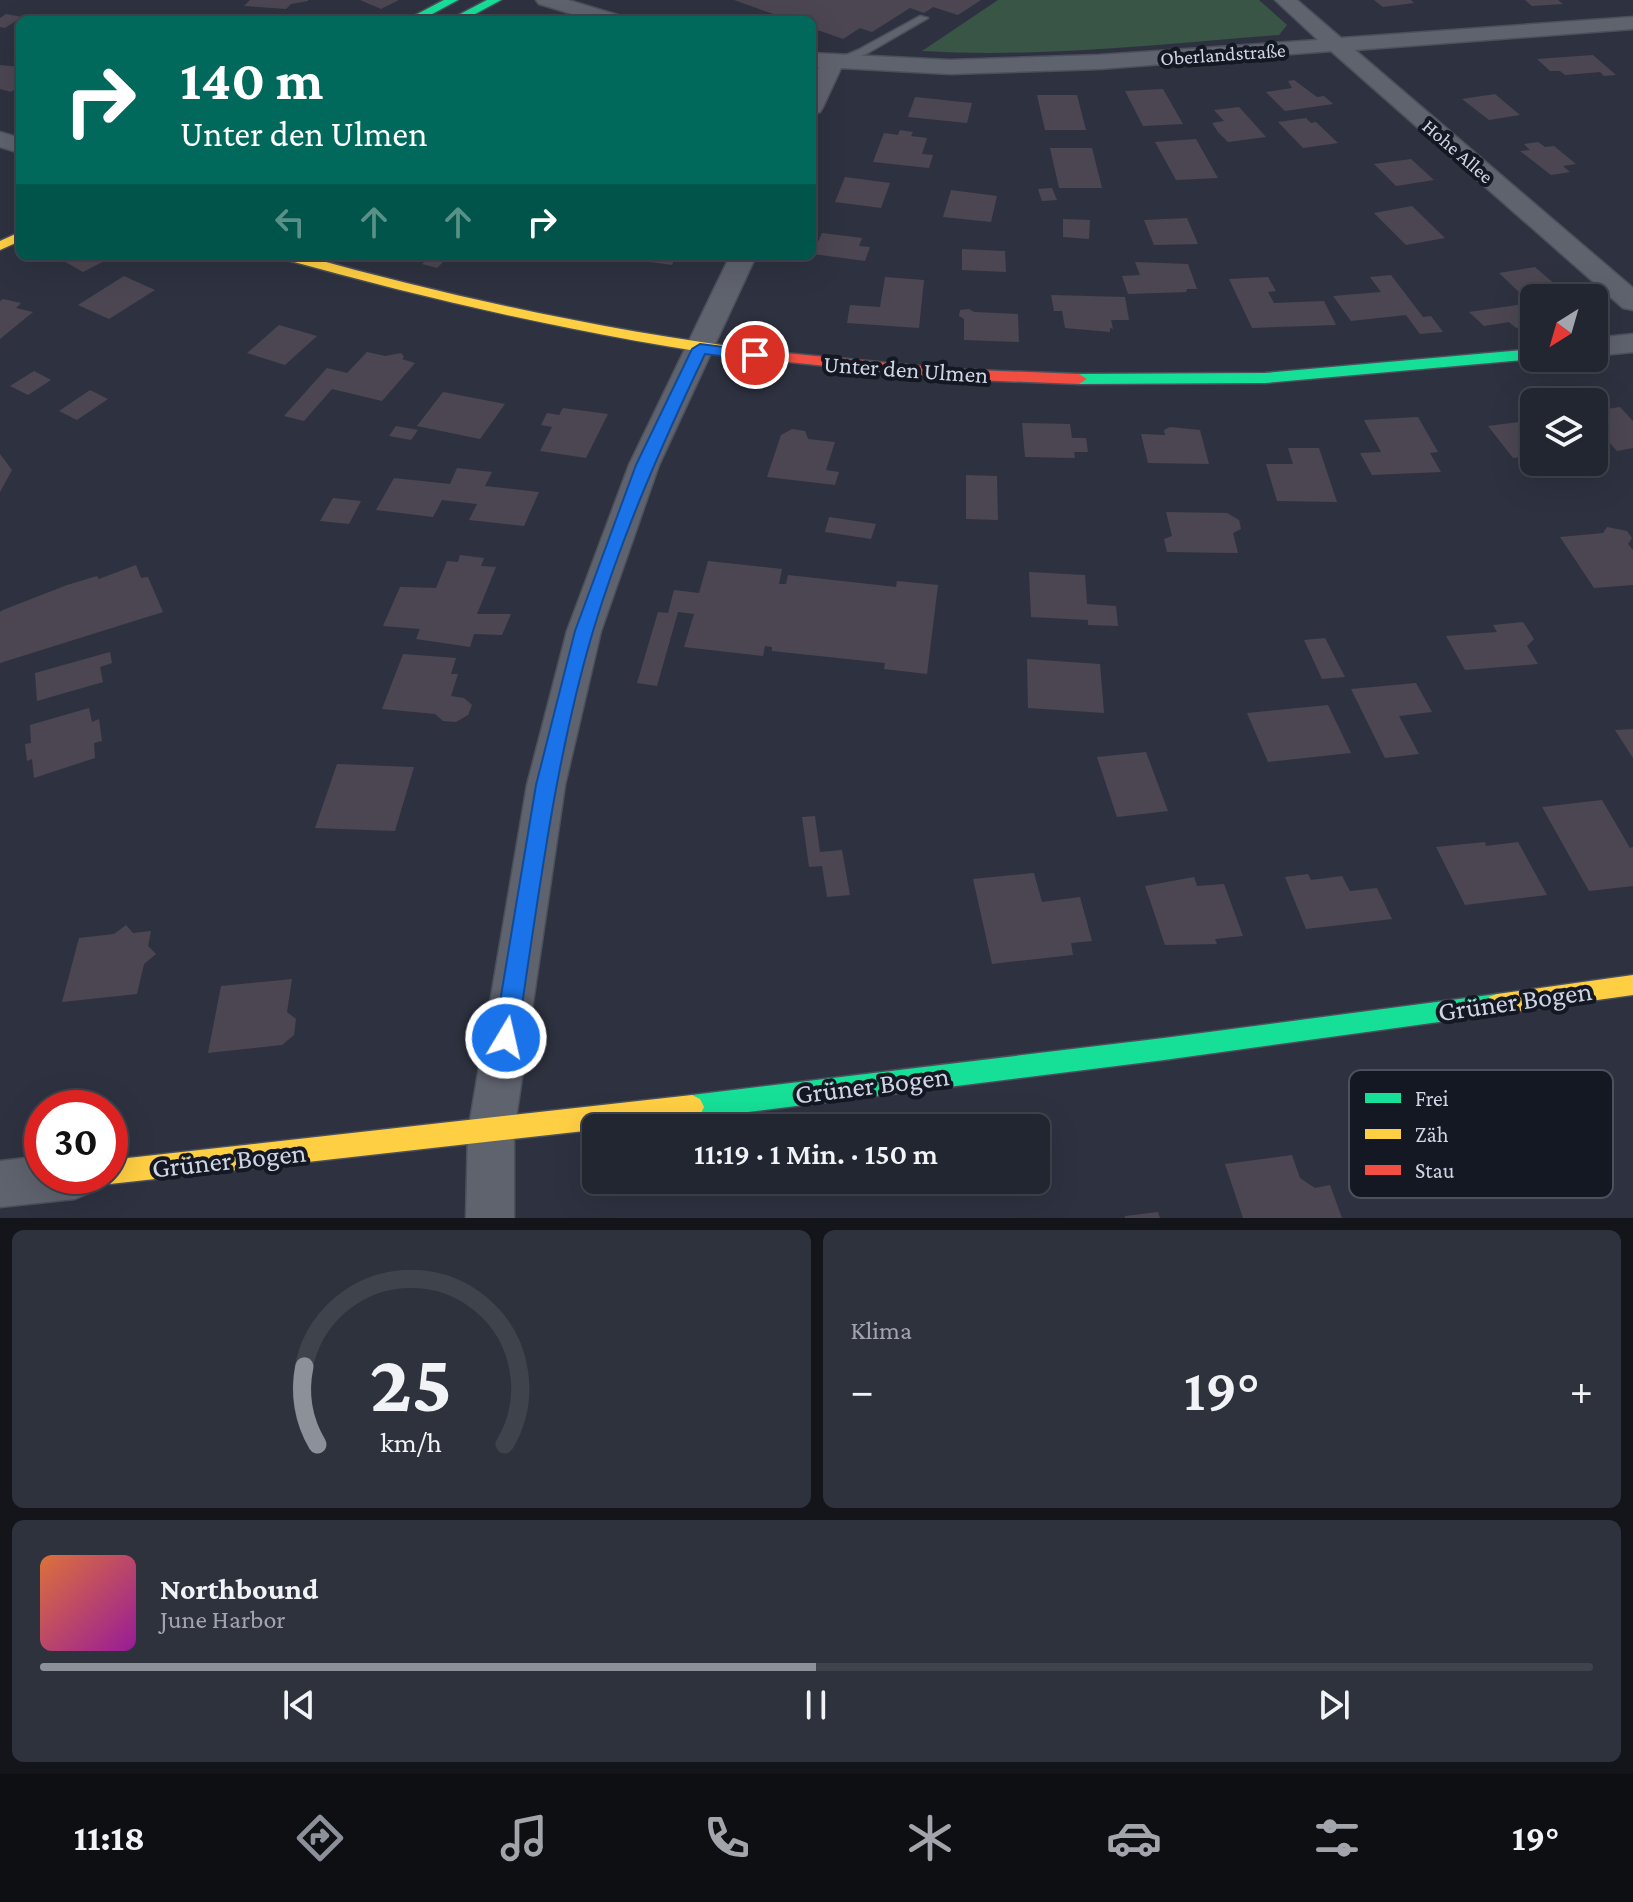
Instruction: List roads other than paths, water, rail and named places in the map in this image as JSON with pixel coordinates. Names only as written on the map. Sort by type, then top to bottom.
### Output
[{"type":"street","points":[[420,16],[453,0]]},
{"type":"street","points":[[463,16],[496,0]]},
{"type":"street","points":[[546,0],[600,16]]},
{"type":"street","name":"Hohe Allee","points":[[1285,0],[1633,302]]},
{"type":"street","name":"Oberlandstraße","points":[[822,62],[936,67],[1045,64],[1337,47],[1633,23]]},
{"type":"street","points":[[816,89],[822,62]]},
{"type":"street","name":"Unter den Ulmen","points":[[302,260],[432,297],[541,321],[700,349],[948,374],[1161,380],[1377,371],[1520,356]]},
{"type":"street","points":[[490,1218],[491,1132],[546,785],[584,631],[644,465],[741,260]]},
{"type":"street","points":[[1608,346],[1633,343]]},
{"type":"street","name":"Grüner Bogen","points":[[128,1170],[491,1132],[1164,1049],[1633,985]]},
{"type":"street","points":[[0,1184],[24,1181]]},
{"type":"lane","points":[[822,62],[862,52],[923,18]]}]
